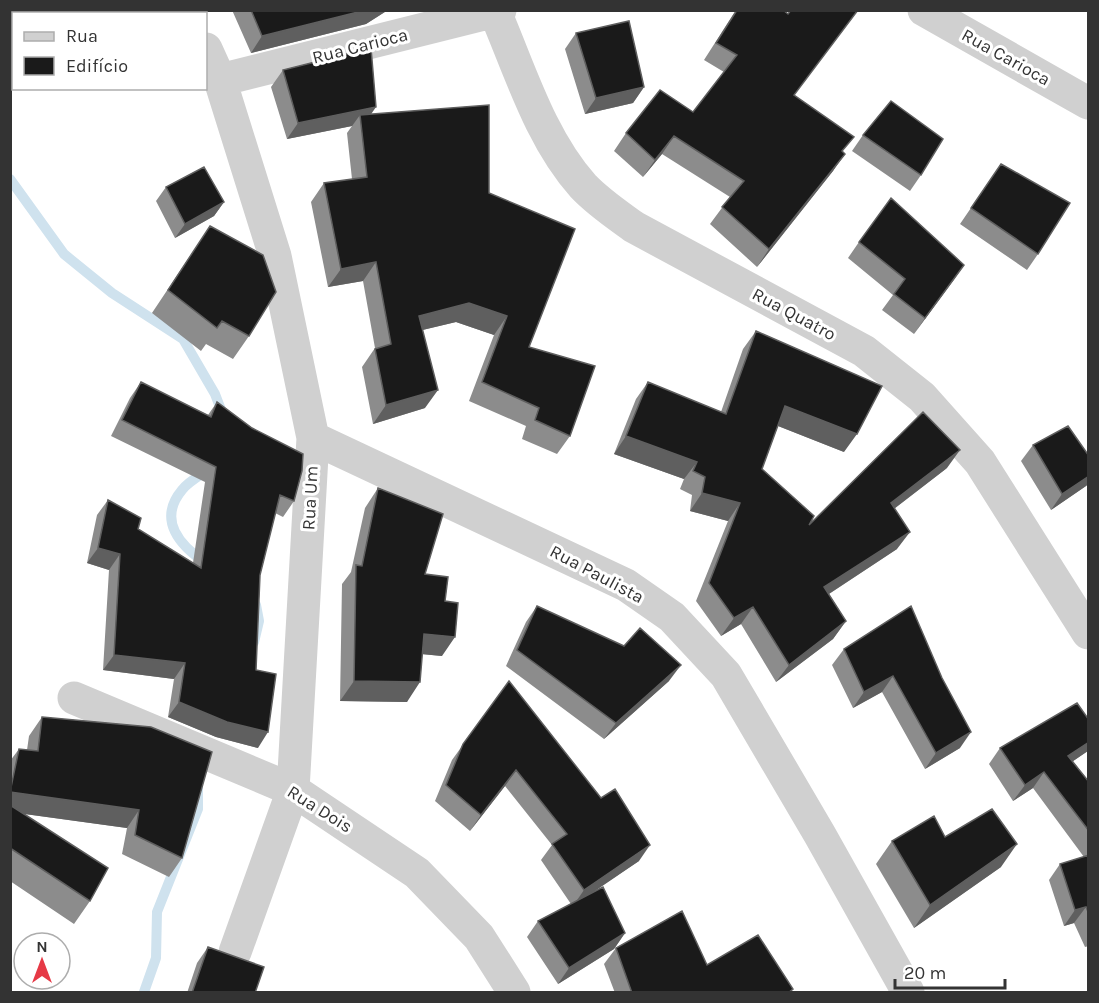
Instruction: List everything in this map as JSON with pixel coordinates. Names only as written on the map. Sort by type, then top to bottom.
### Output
[{"type":"street","name":"Rua Carioca","points":[[924,10],[1089,103]]},
{"type":"street","name":"Rua Carioca","points":[[220,80],[498,11]]},
{"type":"street","name":"Rua Quatro","points":[[498,11],[554,146],[583,186],[605,207],[633,227],[864,351],[922,397],[980,462],[1089,633]]},
{"type":"street","name":"Rua Um","points":[[207,51],[220,80],[275,256],[313,438],[293,789],[235,952]]},
{"type":"street","name":"Rua Paulista","points":[[313,438],[626,585],[672,617],[726,675],[820,835],[908,993]]},
{"type":"street","name":"Rua Dois","points":[[74,698],[293,789],[417,873],[478,937],[514,993]]},
{"type":"building","points":[[251,10],[366,10],[262,36]]},
{"type":"building","points":[[737,10],[783,10],[788,14],[791,10],[858,10],[794,95],[854,137],[842,151],[845,154],[769,249],[722,207],[744,181],[674,136],[655,160],[626,133],[660,90],[693,112],[737,55],[716,43]]},
{"type":"building","points":[[629,21],[644,87],[596,98],[576,33]]},
{"type":"building","points":[[371,48],[376,107],[298,123],[283,70]]},
{"type":"building","points":[[891,101],[943,139],[921,175],[863,135]]},
{"type":"building","points":[[489,105],[489,193],[575,229],[529,347],[595,366],[570,436],[535,420],[539,408],[482,382],[507,316],[469,303],[419,316],[438,390],[386,405],[375,349],[391,344],[376,262],[341,269],[324,183],[367,177],[360,115]]},
{"type":"building","points":[[1001,164],[1070,203],[1038,254],[971,208]]},
{"type":"building","points":[[204,167],[224,202],[185,224],[166,187]]},
{"type":"building","points":[[891,198],[964,265],[925,318],[894,294],[905,279],[859,242]]},
{"type":"building","points":[[210,226],[263,255],[276,292],[249,336],[222,321],[217,328],[168,290]]},
{"type":"building","points":[[756,331],[882,386],[857,434],[785,406],[762,469],[814,516],[809,525],[923,412],[960,450],[891,503],[910,532],[824,587],[846,621],[789,665],[753,607],[734,618],[709,583],[740,503],[702,493],[705,477],[693,471],[697,462],[626,436],[648,382],[726,414]]},
{"type":"building","points":[[141,382],[211,417],[217,402],[252,428],[303,454],[302,471],[294,501],[280,495],[260,575],[256,670],[276,674],[268,732],[227,722],[179,702],[185,663],[114,655],[120,554],[98,548],[108,500],[141,518],[138,529],[201,568],[216,467],[122,420]]},
{"type":"building","points":[[1068,426],[1089,456],[1089,476],[1062,494],[1033,445]]},
{"type":"building","points":[[378,488],[443,514],[425,574],[448,577],[445,601],[458,603],[455,637],[424,634],[420,682],[354,681],[356,565],[362,566]]},
{"type":"building","points":[[537,606],[624,646],[640,628],[681,665],[616,723],[517,650]]},
{"type":"building","points":[[911,606],[942,678],[971,732],[936,753],[893,676],[864,692],[844,649]]},
{"type":"building","points":[[509,681],[601,798],[615,789],[650,845],[584,890],[552,844],[567,834],[516,770],[481,815],[446,785],[463,744]]},
{"type":"building","points":[[1077,703],[1089,720],[1089,742],[1068,756],[1089,782],[1089,831],[1044,772],[1025,785],[1000,748]]},
{"type":"building","points":[[42,717],[151,727],[212,752],[182,858],[135,835],[139,810],[10,792],[19,749],[38,751]]},
{"type":"building","points":[[10,805],[108,868],[90,901],[10,848]]},
{"type":"building","points":[[992,809],[1017,844],[930,905],[892,841],[934,816],[945,837]]},
{"type":"building","points":[[1089,855],[1089,914],[1086,907],[1075,910],[1060,864]]},
{"type":"building","points":[[603,887],[625,933],[569,968],[538,921]]},
{"type":"building","points":[[682,911],[707,965],[758,935],[793,989],[788,993],[632,993],[616,948]]},
{"type":"building","points":[[208,947],[264,967],[255,993],[192,993]]},
{"type":"waterway","points":[[10,179],[64,254],[112,293],[183,339],[215,394],[223,415]]},
{"type":"waterway","points":[[206,563],[180,540],[172,522],[172,512],[175,501],[184,487],[208,470]]},
{"type":"waterway","points":[[254,642],[259,621],[256,605]]},
{"type":"waterway","points":[[144,992],[156,958],[157,912],[198,809],[198,787]]}]
